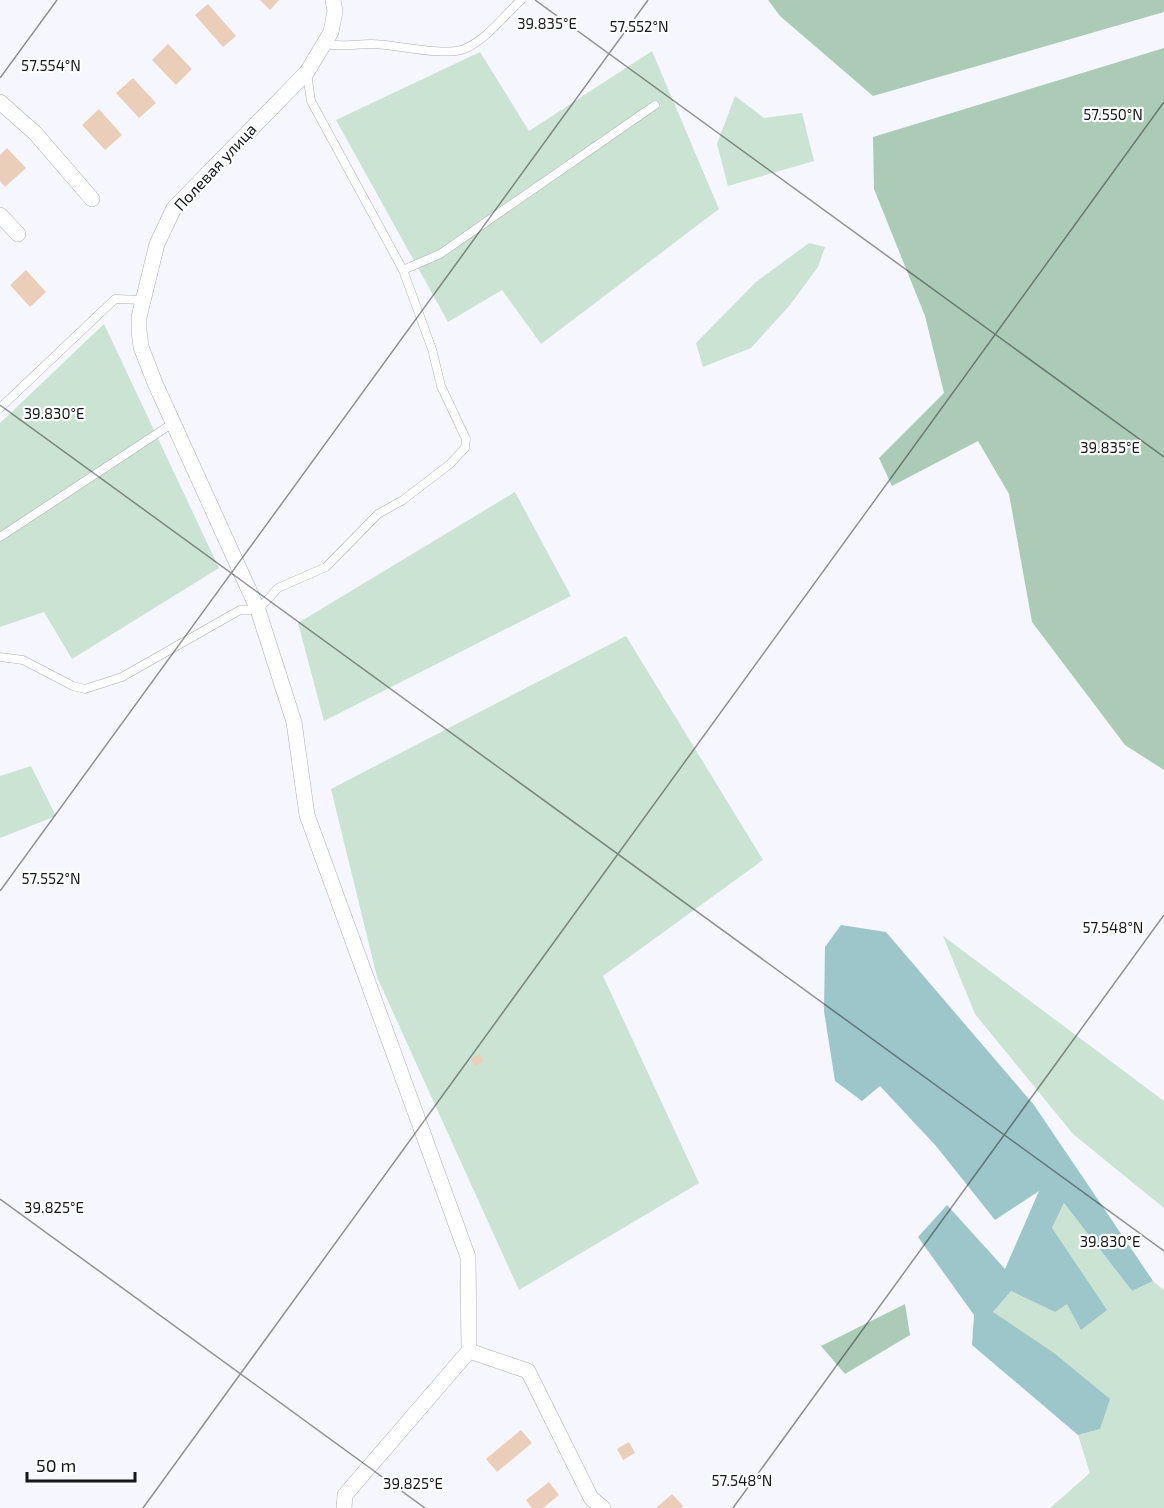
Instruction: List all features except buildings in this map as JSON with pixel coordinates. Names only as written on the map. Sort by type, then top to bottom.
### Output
[{"type":"street","name":"Полевая улица","points":[[333,0],[335,11],[331,32],[307,72],[174,208],[157,244],[138,331],[141,347],[172,423],[258,610],[294,722],[307,815],[468,1257],[470,1351]]},
{"type":"street","points":[[0,102],[35,133],[92,199]]},
{"type":"street","points":[[0,215],[18,234]]},
{"type":"street","points":[[345,1508],[345,1495],[470,1351],[528,1371],[591,1498],[603,1508]]},
{"type":"lane","points":[[325,44],[342,47],[372,44],[433,50],[463,49],[483,36],[520,0]]},
{"type":"lane","points":[[0,657],[23,660],[73,686],[85,688],[122,677],[240,610],[258,610],[278,588],[326,567],[378,514],[450,464],[465,448],[466,439],[441,386],[432,350],[404,270],[315,109],[309,93],[307,72]]},
{"type":"lane","points":[[404,270],[440,254],[655,105]]},
{"type":"lane","points":[[0,408],[115,298],[143,300]]},
{"type":"lane","points":[[0,537],[172,423]]},
{"type":"green space","points":[[768,0],[1164,0],[1164,12],[873,96],[780,16]]},
{"type":"green space","points":[[1164,48],[1164,770],[1125,745],[1032,622],[1009,494],[978,441],[892,486],[879,458],[944,393],[925,316],[874,189],[873,137]]},
{"type":"green space","points":[[652,51],[719,209],[541,344],[502,290],[448,322],[336,120],[480,52],[529,131]]},
{"type":"green space","points":[[735,96],[764,118],[802,113],[814,161],[728,186],[717,144]]},
{"type":"green space","points":[[809,243],[825,247],[818,267],[790,305],[751,348],[703,367],[696,343],[756,282]]},
{"type":"green space","points":[[104,324],[219,568],[72,659],[44,612],[0,627],[0,423]]},
{"type":"green space","points":[[515,492],[571,596],[324,721],[298,623]]},
{"type":"green space","points":[[626,636],[763,860],[603,976],[699,1183],[519,1290],[377,977],[331,789]]},
{"type":"green space","points":[[31,766],[56,816],[0,838],[0,776]]},
{"type":"green space","points":[[943,936],[1164,1101],[1164,1208],[1073,1134],[975,1014]]},
{"type":"green space","points":[[1064,1203],[1132,1291],[1153,1281],[1164,1290],[1164,1508],[1050,1508],[1090,1473],[1078,1435],[1100,1429],[993,1312],[1011,1291],[1055,1312],[1052,1228]]},
{"type":"green space","points":[[905,1304],[910,1335],[845,1374],[821,1346]]},
{"type":"water","points":[[841,925],[886,932],[1034,1105],[1153,1281],[1132,1291],[1064,1203],[1052,1228],[1107,1310],[1081,1330],[1067,1304],[1055,1312],[1011,1291],[993,1312],[1054,1353],[1110,1399],[1100,1429],[1078,1435],[972,1345],[974,1315],[918,1237],[947,1205],[1005,1269],[1039,1191],[995,1220],[936,1146],[880,1086],[862,1101],[835,1081],[824,1011],[825,947]]}]
